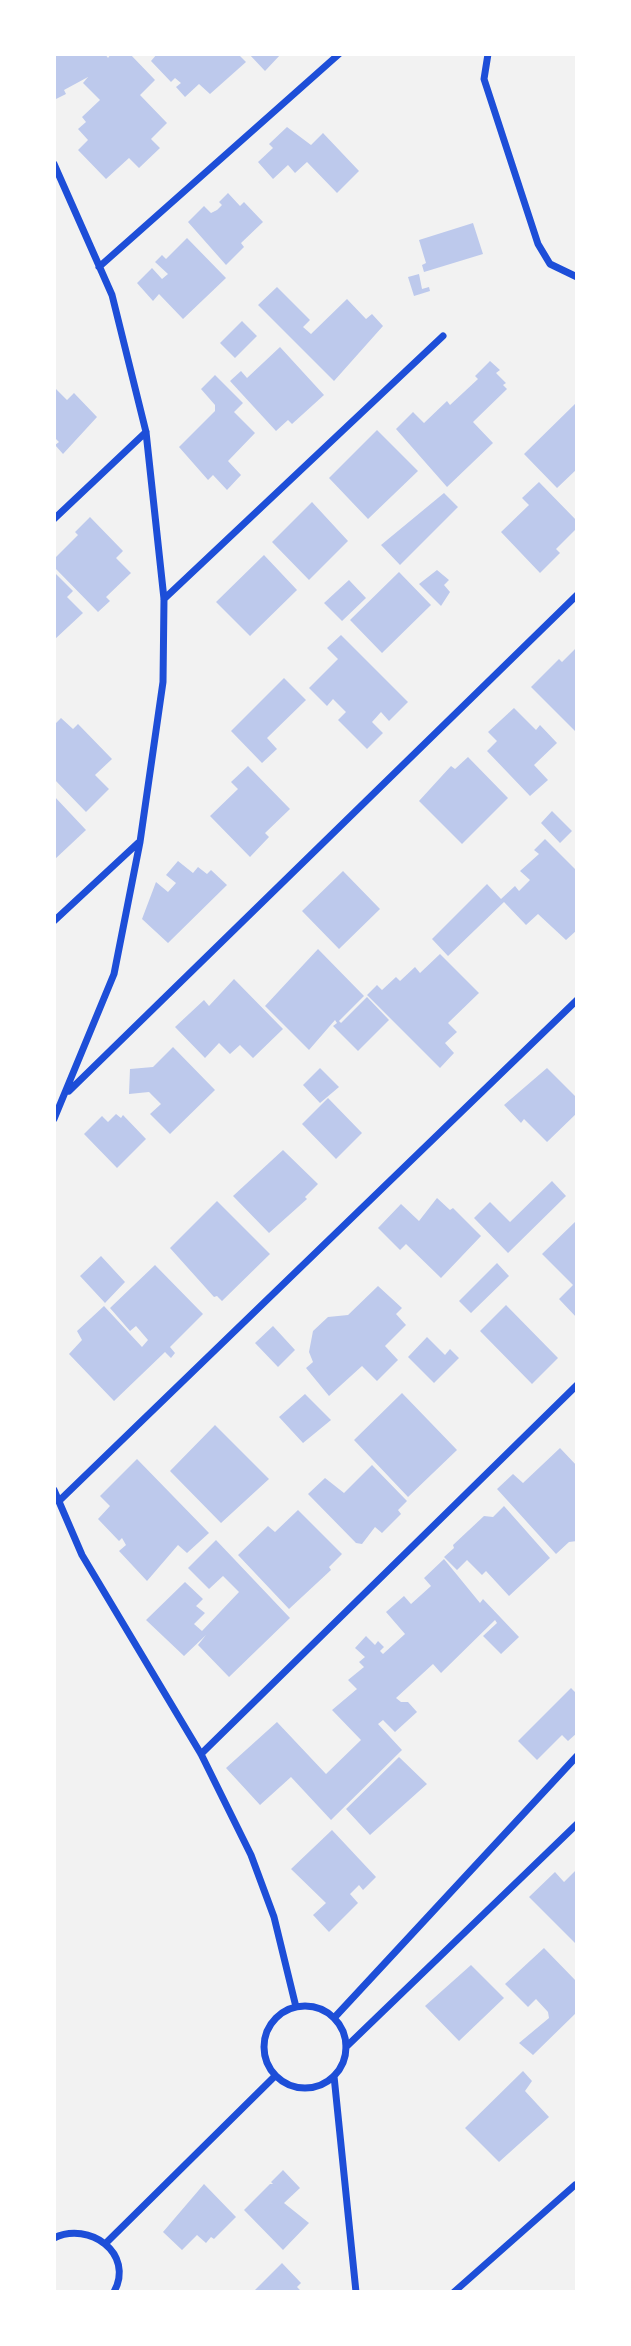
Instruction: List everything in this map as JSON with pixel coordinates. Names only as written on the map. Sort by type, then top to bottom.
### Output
[{"type":"street","points":[[99,267],[339,54]]},
{"type":"street","points":[[488,54],[484,79],[538,244],[550,264],[577,277]]},
{"type":"street","points":[[54,164],[112,295],[146,432],[164,599],[163,682],[140,842],[114,974],[54,1119]]},
{"type":"street","points":[[164,599],[443,336]]},
{"type":"street","points":[[54,519],[146,432]]},
{"type":"street","points":[[65,1095],[577,595]]},
{"type":"street","points":[[54,921],[140,842]]},
{"type":"street","points":[[59,1502],[577,1000]]},
{"type":"street","points":[[201,1754],[577,1385]]},
{"type":"street","points":[[54,1490],[82,1555],[201,1754],[251,1855],[274,1917],[296,2007]]},
{"type":"street","points":[[334,2018],[577,1756]]},
{"type":"street","points":[[346,2047],[577,1824]]},
{"type":"street","points":[[296,2007],[316,2008],[334,2018],[343,2032],[346,2047],[343,2063],[334,2076],[321,2085],[305,2088],[289,2085],[275,2076],[266,2062],[263,2044],[268,2028],[280,2014],[296,2007]]},
{"type":"street","points":[[106,2243],[275,2076]]},
{"type":"street","points":[[334,2076],[356,2292]]},
{"type":"street","points":[[454,2292],[575,2185]]},
{"type":"street","points":[[54,2225],[55,2237],[73,2232],[90,2234],[106,2243],[115,2256],[119,2272],[114,2292]]},
{"type":"building","points":[[54,54],[105,54],[108,58],[111,54],[130,54],[155,80],[140,95],[167,123],[151,139],[160,148],[139,168],[129,158],[106,179],[78,150],[88,140],[78,129],[86,122],[82,117],[100,100],[83,83],[88,77],[64,90],[66,94],[54,100]]},
{"type":"building","points":[[157,54],[238,54],[246,62],[210,94],[199,84],[185,97],[176,87],[181,83],[175,78],[171,82],[151,61]]},
{"type":"building","points":[[249,54],[281,54],[265,71]]},
{"type":"building","points":[[287,127],[311,145],[323,133],[359,171],[337,193],[307,162],[295,173],[288,165],[273,179],[258,162],[273,148],[269,144]]},
{"type":"building","points":[[228,193],[240,206],[244,202],[263,222],[241,243],[244,247],[226,265],[188,222],[204,206],[211,213],[217,210],[222,205],[219,202]]},
{"type":"building","points":[[473,223],[483,254],[424,272],[422,265],[426,263],[419,240]]},
{"type":"building","points":[[187,238],[226,278],[183,319],[159,294],[153,301],[137,283],[152,268],[162,279],[168,274],[155,262],[162,255],[166,259]]},
{"type":"building","points":[[419,274],[422,289],[429,287],[430,291],[414,296],[408,277]]},
{"type":"building","points":[[277,287],[310,320],[303,327],[311,334],[347,299],[366,319],[372,314],[383,326],[334,381],[258,305]]},
{"type":"building","points":[[242,321],[257,336],[235,358],[220,343]]},
{"type":"building","points":[[280,347],[324,395],[292,424],[288,420],[276,431],[230,381],[241,371],[247,378]]},
{"type":"building","points":[[490,361],[500,370],[496,373],[506,383],[503,385],[507,389],[473,422],[493,443],[447,487],[396,429],[413,412],[424,423],[447,401],[450,405],[478,379],[475,376]]},
{"type":"building","points":[[215,375],[243,403],[234,412],[255,433],[228,461],[241,475],[227,490],[213,475],[208,480],[179,447],[215,411],[215,405],[201,389]]},
{"type":"building","points":[[54,387],[67,400],[74,393],[97,417],[63,454],[55,445],[59,442],[54,437]]},
{"type":"building","points":[[577,402],[577,469],[557,488],[524,454]]},
{"type":"building","points":[[377,430],[418,471],[368,519],[329,478]]},
{"type":"building","points":[[539,482],[577,521],[577,528],[556,549],[560,553],[540,573],[501,532],[529,505],[522,498]]},
{"type":"building","points":[[444,493],[458,507],[400,565],[381,545]]},
{"type":"building","points":[[312,502],[348,541],[309,580],[272,542]]},
{"type":"building","points":[[90,517],[123,551],[116,558],[131,573],[106,597],[110,601],[98,612],[54,567],[54,559],[78,535],[75,532]]},
{"type":"building","points":[[264,555],[297,590],[250,636],[216,602]]},
{"type":"building","points":[[437,570],[449,580],[444,585],[450,592],[441,606],[419,584]]},
{"type":"building","points":[[54,572],[73,591],[67,597],[83,613],[54,640]]},
{"type":"building","points":[[399,572],[431,605],[382,653],[350,620]]},
{"type":"building","points":[[349,580],[366,598],[342,621],[324,603]]},
{"type":"building","points":[[341,635],[408,702],[389,721],[381,712],[372,722],[383,733],[367,749],[338,720],[346,712],[333,699],[327,706],[309,688],[338,659],[327,648]]},
{"type":"building","points":[[577,647],[577,733],[531,687],[559,659],[562,662]]},
{"type":"building","points":[[284,678],[306,700],[267,738],[277,749],[262,763],[231,731]]},
{"type":"building","points":[[514,708],[536,730],[540,725],[557,743],[534,765],[548,780],[530,796],[487,751],[497,741],[488,732]]},
{"type":"building","points":[[61,718],[73,729],[78,724],[112,759],[95,775],[109,789],[86,812],[54,779],[54,725]]},
{"type":"building","points":[[468,757],[508,798],[462,844],[419,801],[451,766],[455,769]]},
{"type":"building","points":[[248,766],[290,809],[265,833],[269,837],[250,857],[210,816],[238,789],[231,782]]},
{"type":"building","points":[[54,796],[86,830],[54,860]]},
{"type":"building","points":[[552,811],[572,831],[560,843],[541,823]]},
{"type":"building","points":[[545,839],[577,871],[577,930],[566,940],[538,914],[526,925],[504,902],[448,956],[432,939],[487,884],[501,899],[515,886],[519,891],[530,880],[520,871],[539,854],[534,850]]},
{"type":"building","points":[[178,861],[193,873],[198,867],[207,874],[211,870],[227,885],[168,943],[142,919],[156,882],[168,892],[176,883],[166,875]]},
{"type":"building","points":[[343,871],[380,909],[339,949],[302,911]]},
{"type":"building","points":[[318,949],[364,996],[339,1021],[341,1023],[367,997],[389,1020],[358,1051],[333,1026],[337,1023],[335,1020],[309,1050],[265,1006]]},
{"type":"building","points":[[440,954],[479,993],[448,1023],[457,1032],[445,1043],[454,1053],[440,1068],[367,995],[377,985],[382,990],[396,977],[400,981],[415,967],[420,973]]},
{"type":"building","points":[[234,979],[283,1029],[253,1058],[240,1045],[230,1054],[219,1043],[205,1058],[175,1027],[204,1000],[209,1006]]},
{"type":"building","points":[[173,1047],[215,1090],[170,1134],[150,1114],[161,1104],[149,1092],[129,1094],[130,1069],[153,1067]]},
{"type":"building","points":[[320,1068],[339,1087],[320,1103],[303,1085]]},
{"type":"building","points":[[547,1068],[577,1098],[577,1113],[547,1142],[524,1119],[521,1123],[504,1105]]},
{"type":"building","points":[[328,1098],[362,1133],[336,1159],[302,1124]]},
{"type":"building","points":[[116,1114],[121,1118],[123,1115],[146,1139],[117,1168],[84,1134],[102,1116],[108,1122]]},
{"type":"building","points":[[283,1150],[318,1184],[305,1197],[307,1199],[269,1233],[233,1196]]},
{"type":"building","points":[[552,1181],[566,1196],[508,1253],[474,1218],[490,1202],[510,1222]]},
{"type":"building","points":[[437,1198],[450,1210],[453,1208],[481,1236],[441,1278],[406,1244],[400,1250],[378,1228],[401,1204],[419,1221]]},
{"type":"building","points":[[217,1201],[270,1254],[222,1301],[217,1296],[214,1297],[170,1248]]},
{"type":"building","points":[[577,1220],[577,1318],[559,1299],[573,1285],[542,1254]]},
{"type":"building","points":[[101,1256],[125,1282],[105,1303],[80,1276]]},
{"type":"building","points":[[497,1263],[509,1276],[471,1313],[459,1301]]},
{"type":"building","points":[[155,1265],[203,1314],[170,1347],[175,1353],[171,1358],[165,1352],[114,1401],[69,1354],[82,1340],[77,1331],[104,1306],[142,1347],[148,1340],[136,1326],[130,1331],[110,1308]]},
{"type":"building","points":[[378,1286],[402,1308],[396,1314],[406,1325],[385,1346],[398,1360],[377,1381],[362,1366],[329,1396],[306,1368],[313,1362],[309,1352],[313,1331],[328,1317],[348,1315]]},
{"type":"building","points":[[506,1305],[558,1358],[532,1384],[480,1331]]},
{"type":"building","points":[[273,1326],[295,1350],[278,1367],[255,1343]]},
{"type":"building","points":[[427,1337],[445,1355],[450,1349],[459,1358],[434,1383],[408,1357]]},
{"type":"building","points":[[402,1393],[457,1450],[408,1497],[354,1440]]},
{"type":"building","points":[[305,1394],[331,1420],[303,1443],[279,1417]]},
{"type":"building","points":[[215,1425],[269,1479],[221,1523],[170,1471]]},
{"type":"building","points":[[560,1448],[577,1466],[577,1541],[569,1542],[556,1554],[497,1489],[513,1474],[523,1483]]},
{"type":"building","points":[[137,1459],[209,1533],[187,1553],[178,1545],[147,1581],[119,1551],[126,1545],[122,1538],[119,1541],[98,1519],[110,1506],[100,1496]]},
{"type":"building","points":[[372,1465],[407,1501],[398,1510],[401,1514],[382,1533],[375,1527],[362,1544],[356,1543],[308,1494],[325,1478],[344,1493]]},
{"type":"building","points":[[504,1506],[550,1558],[509,1596],[486,1571],[482,1575],[467,1560],[457,1570],[444,1557],[484,1516],[493,1517]]},
{"type":"building","points":[[298,1510],[342,1554],[329,1567],[331,1570],[289,1609],[238,1555],[268,1526],[275,1532]]},
{"type":"building","points":[[216,1540],[290,1618],[229,1677],[198,1645],[206,1635],[184,1656],[146,1620],[185,1582],[203,1599],[196,1606],[205,1613],[194,1624],[202,1631],[239,1592],[223,1576],[209,1589],[188,1568]]},
{"type":"building","points":[[444,1559],[480,1603],[483,1599],[519,1637],[501,1654],[483,1636],[497,1623],[495,1620],[441,1673],[433,1664],[396,1698],[401,1702],[408,1702],[417,1712],[395,1732],[383,1720],[378,1724],[402,1750],[331,1820],[291,1777],[260,1805],[226,1768],[277,1722],[326,1774],[361,1740],[332,1710],[357,1689],[348,1680],[364,1667],[359,1662],[365,1657],[355,1648],[366,1636],[375,1645],[378,1641],[384,1647],[380,1651],[383,1654],[405,1634],[386,1612],[404,1596],[411,1604],[431,1586],[424,1578]]},
{"type":"building","points":[[571,1688],[577,1694],[577,1733],[568,1741],[562,1735],[537,1760],[518,1741]]},
{"type":"building","points":[[399,1757],[427,1784],[370,1835],[346,1809]]},
{"type":"building","points":[[332,1830],[376,1877],[363,1890],[359,1885],[350,1894],[358,1903],[329,1932],[313,1915],[326,1903],[291,1869]]},
{"type":"building","points":[[577,1869],[577,1945],[529,1897],[555,1872],[564,1882]]},
{"type":"building","points":[[544,1948],[577,1982],[577,2012],[533,2055],[519,2043],[549,2018],[548,2012],[536,1999],[528,2007],[505,1984]]},
{"type":"building","points":[[471,1965],[504,1998],[459,2041],[425,2006]]},
{"type":"building","points":[[523,2071],[532,2081],[525,2091],[549,2117],[499,2162],[465,2128]]},
{"type":"building","points":[[283,2170],[300,2188],[284,2203],[309,2223],[283,2250],[244,2210],[273,2184],[271,2182]]},
{"type":"building","points":[[204,2184],[236,2217],[214,2239],[211,2237],[206,2243],[197,2235],[182,2250],[163,2232]]},
{"type":"building","points":[[282,2263],[301,2283],[297,2287],[302,2292],[253,2292]]}]
